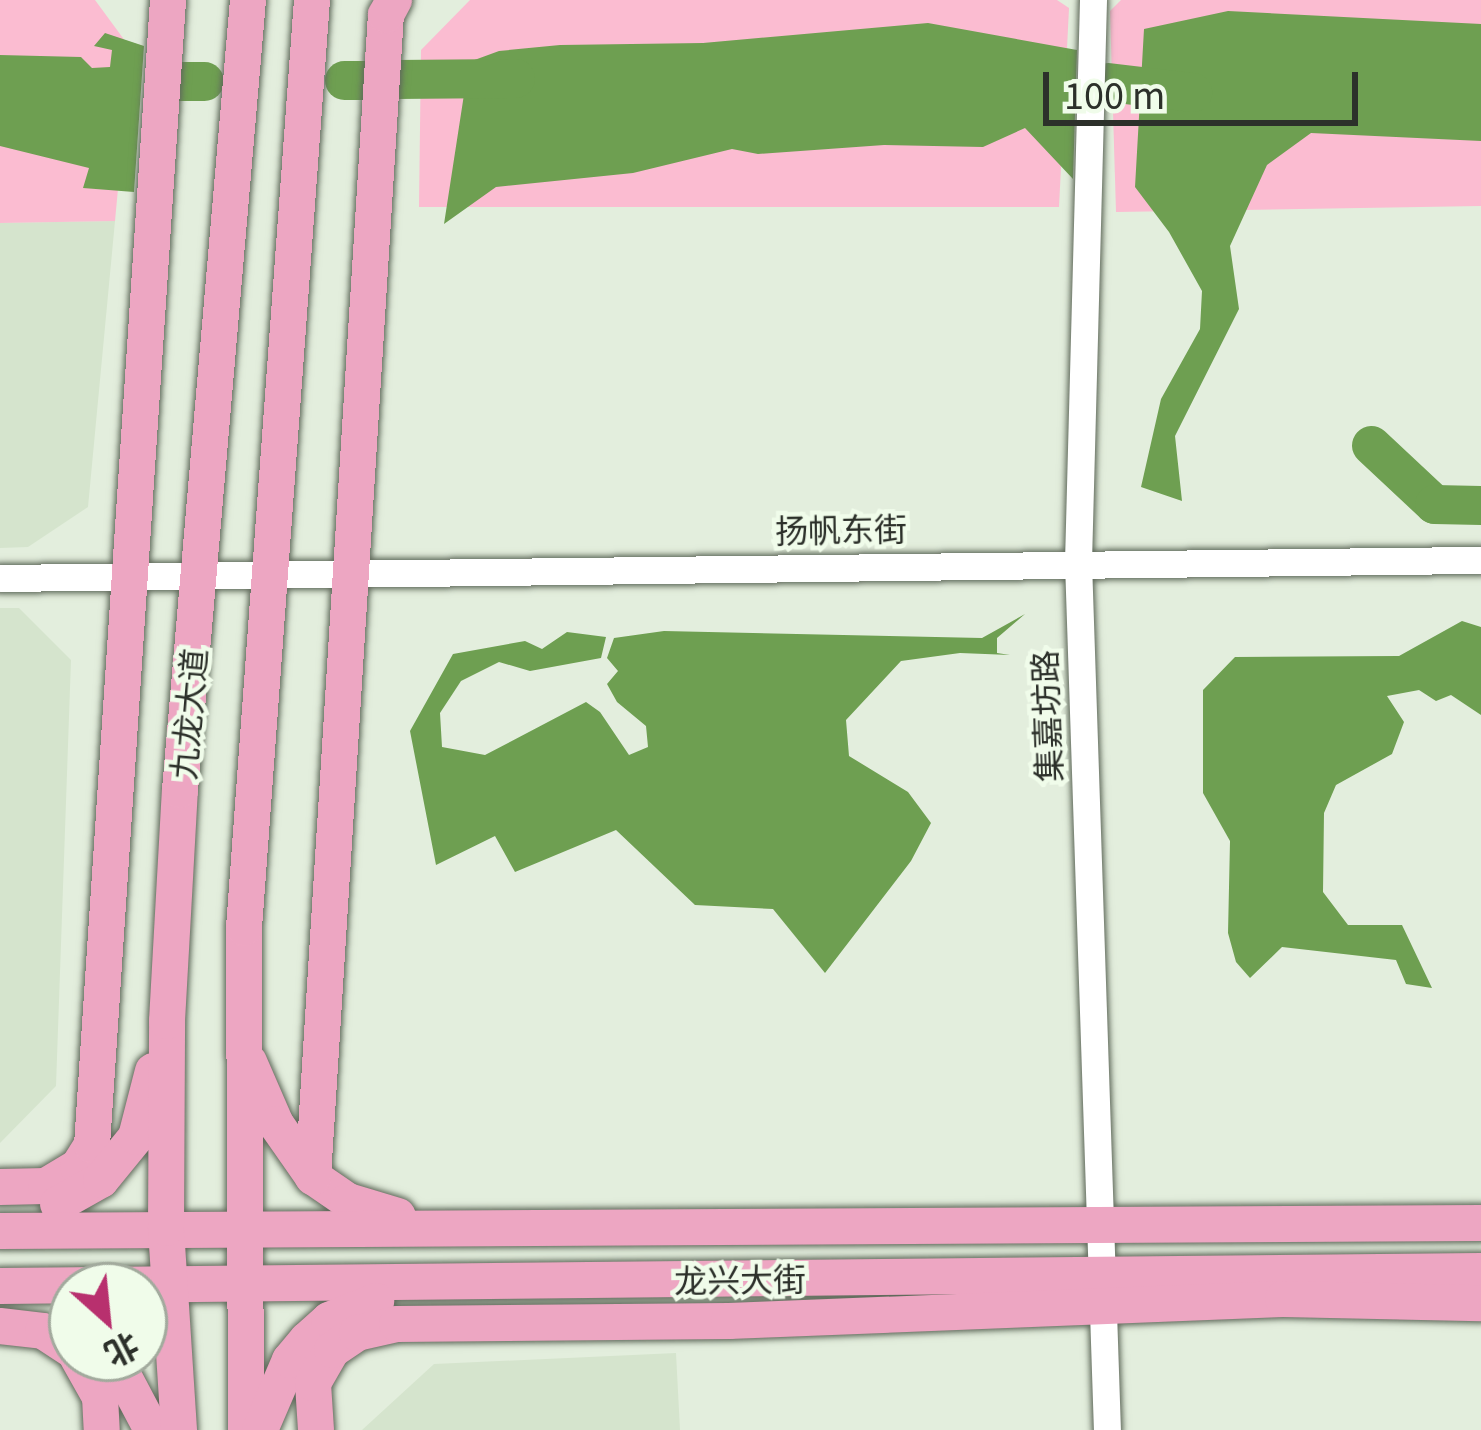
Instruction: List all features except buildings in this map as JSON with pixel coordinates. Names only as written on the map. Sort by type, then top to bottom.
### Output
[{"type":"main road","points":[[0,1187],[46,1186],[78,1167],[92,1145],[168,0]]},
{"type":"main road","name":"九龙大道","points":[[179,1430],[166,1228],[166,1021],[248,0]]},
{"type":"main road","name":"九龙大道","points":[[246,1430],[244,928],[312,0]]},
{"type":"main road","points":[[313,1178],[386,15],[394,0]]},
{"type":"main road","points":[[0,1221],[40,1214],[100,1180],[136,1137],[166,1021]]},
{"type":"main road","points":[[244,1051],[276,1124],[313,1178],[348,1201],[441,1229]]},
{"type":"main road","name":"龙兴大街","points":[[0,1231],[1481,1223]]},
{"type":"main road","name":"龙兴大街","points":[[0,1286],[1481,1271]]},
{"type":"main road","points":[[316,1430],[313,1383],[329,1320],[418,1285]]},
{"type":"main road","points":[[0,1300],[48,1313]]},
{"type":"main road","points":[[260,1430],[290,1360],[320,1345],[397,1324],[1102,1310],[1282,1300],[1481,1303]]},
{"type":"main road","points":[[0,1326],[48,1334]]},
{"type":"main road","points":[[92,1382],[100,1397],[102,1430]]},
{"type":"main road","points":[[127,1382],[152,1430]]},
{"type":"street","name":"集嘉坊路","points":[[1093,0],[1078,562],[1107,1430]]},
{"type":"street","name":"扬帆东街","points":[[0,578],[1481,560]]},
{"type":"shaded area","points":[[0,0],[95,0],[131,49],[115,221],[0,223]]},
{"type":"shaded area","points":[[470,0],[1057,0],[1069,8],[1059,207],[419,207],[421,50]]},
{"type":"shaded area","points":[[1121,0],[1481,0],[1481,206],[1116,212],[1110,11]]},
{"type":"shaded area","points":[[1228,11],[1481,24],[1481,141],[1311,133],[1267,165],[1230,246],[1239,309],[1175,436],[1182,501],[1141,487],[1161,399],[1200,329],[1202,291],[1169,232],[1135,187],[1144,29]]},
{"type":"shaded area","points":[[928,23],[1077,50],[1073,179],[1025,128],[983,147],[884,145],[758,154],[732,149],[633,173],[496,187],[444,224],[469,62],[499,51],[560,45],[703,43]]},
{"type":"shaded area","points":[[105,33],[144,46],[134,192],[83,188],[89,168],[0,146],[0,55],[81,57],[92,68],[110,67],[112,50],[94,46]]},
{"type":"shaded area","points":[[115,221],[88,507],[28,547],[0,548],[0,223]]},
{"type":"shaded area","points":[[0,608],[19,608],[71,660],[56,1086],[0,1143]]},
{"type":"shaded area","points":[[1025,614],[997,638],[997,653],[1010,655],[960,653],[901,661],[846,720],[849,756],[908,792],[931,823],[911,861],[825,973],[773,909],[695,905],[616,830],[515,872],[495,836],[436,865],[410,731],[453,654],[525,641],[542,649],[567,632],[606,637],[601,658],[530,671],[499,662],[461,681],[440,713],[442,747],[485,755],[586,702],[600,712],[629,755],[648,747],[646,726],[617,702],[607,684],[618,671],[607,658],[614,638],[664,631],[982,638]]},
{"type":"shaded area","points":[[1462,621],[1481,627],[1481,715],[1451,695],[1436,701],[1419,690],[1387,696],[1404,722],[1392,754],[1336,785],[1324,813],[1323,892],[1348,925],[1402,925],[1432,988],[1406,984],[1396,960],[1282,947],[1250,978],[1236,962],[1228,933],[1230,841],[1203,793],[1203,690],[1235,657],[1399,656]]},
{"type":"shaded area","points":[[676,1353],[680,1430],[362,1430],[434,1364]]},
{"type":"waterway","points":[[395,79],[515,78]]},
{"type":"waterway","points":[[344,80],[371,80]]},
{"type":"waterway","points":[[177,81],[204,81]]},
{"type":"waterway","points":[[1108,82],[1192,92]]},
{"type":"waterway","points":[[1371,445],[1434,504],[1481,505]]}]
